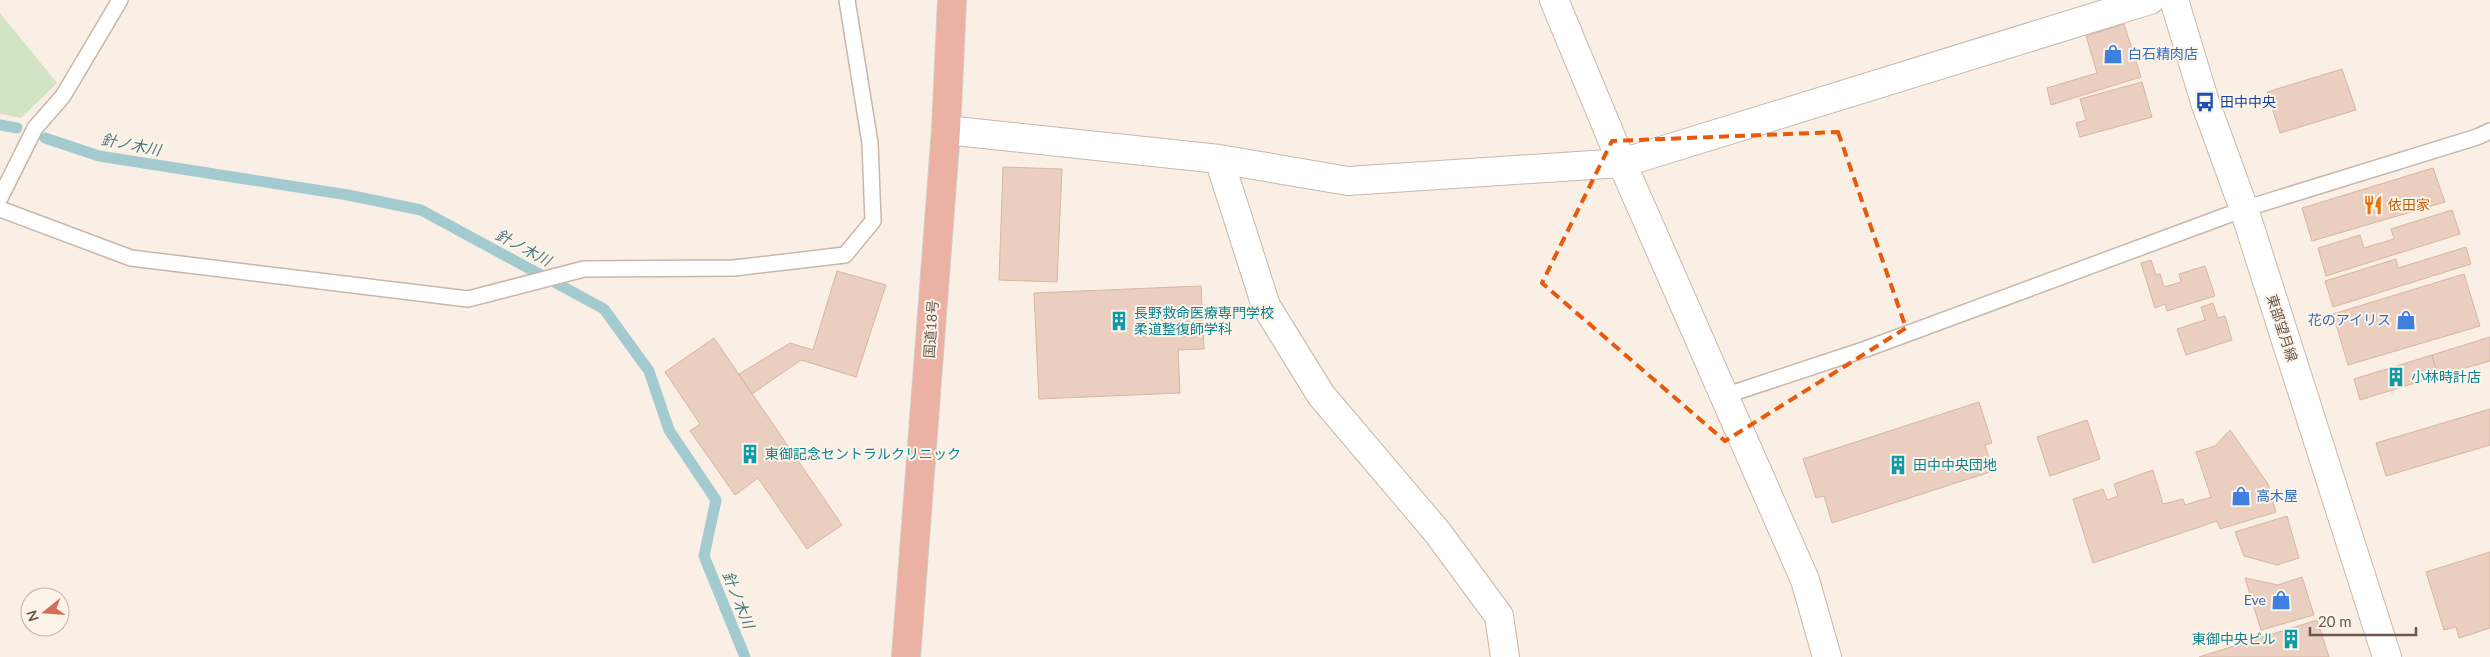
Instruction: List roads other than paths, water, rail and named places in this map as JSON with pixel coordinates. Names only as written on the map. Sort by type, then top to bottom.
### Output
[{"type":"highway","name":"国道18号","points":[[906,657],[946,130],[952,0]]},
{"type":"street","points":[[1554,0],[1622,163],[1805,580],[1827,657]]},
{"type":"street","points":[[946,130],[1219,160],[1348,181],[1622,163],[2150,0]]},
{"type":"street","name":"東部望月線","points":[[2174,0],[2205,102],[2244,209],[2387,657]]},
{"type":"street","points":[[1219,160],[1266,306],[1321,395],[1438,533],[1499,616],[1505,657]]},
{"type":"lane","points":[[0,198],[35,128],[63,96],[120,0]]},
{"type":"lane","points":[[0,209],[131,258],[468,299],[584,269],[734,268],[845,255],[873,221],[870,144],[847,0]]},
{"type":"lane","points":[[1724,396],[1866,349],[2244,209],[2477,137],[2490,131]]},
{"type":"waterway","name":"針ノ木川","points":[[0,125],[17,128]]},
{"type":"waterway","name":"針ノ木川","points":[[45,138],[99,156],[348,195],[421,210],[604,309],[649,371],[669,430],[716,500],[704,556],[745,657]]},
{"type":"place","name":"白石精肉店","points":[[2113,54]]},
{"type":"place","name":"田中中央","points":[[2205,102]]},
{"type":"place","name":"依田家","points":[[2373,205]]},
{"type":"place","name":"花のアイリス","points":[[2406,320]]},
{"type":"place","name":"長野救命医療専門学校 柔道整復師学科","points":[[1119,321]]},
{"type":"place","name":"小林時計店","points":[[2396,377]]},
{"type":"place","name":"東御記念セントラルクリニック","points":[[750,454]]},
{"type":"place","name":"田中中央団地","points":[[1898,465]]},
{"type":"place","name":"高木屋","points":[[2241,496]]},
{"type":"place","name":"Eve","points":[[2281,600]]},
{"type":"place","name":"東御中央ビル","points":[[2291,639]]}]
